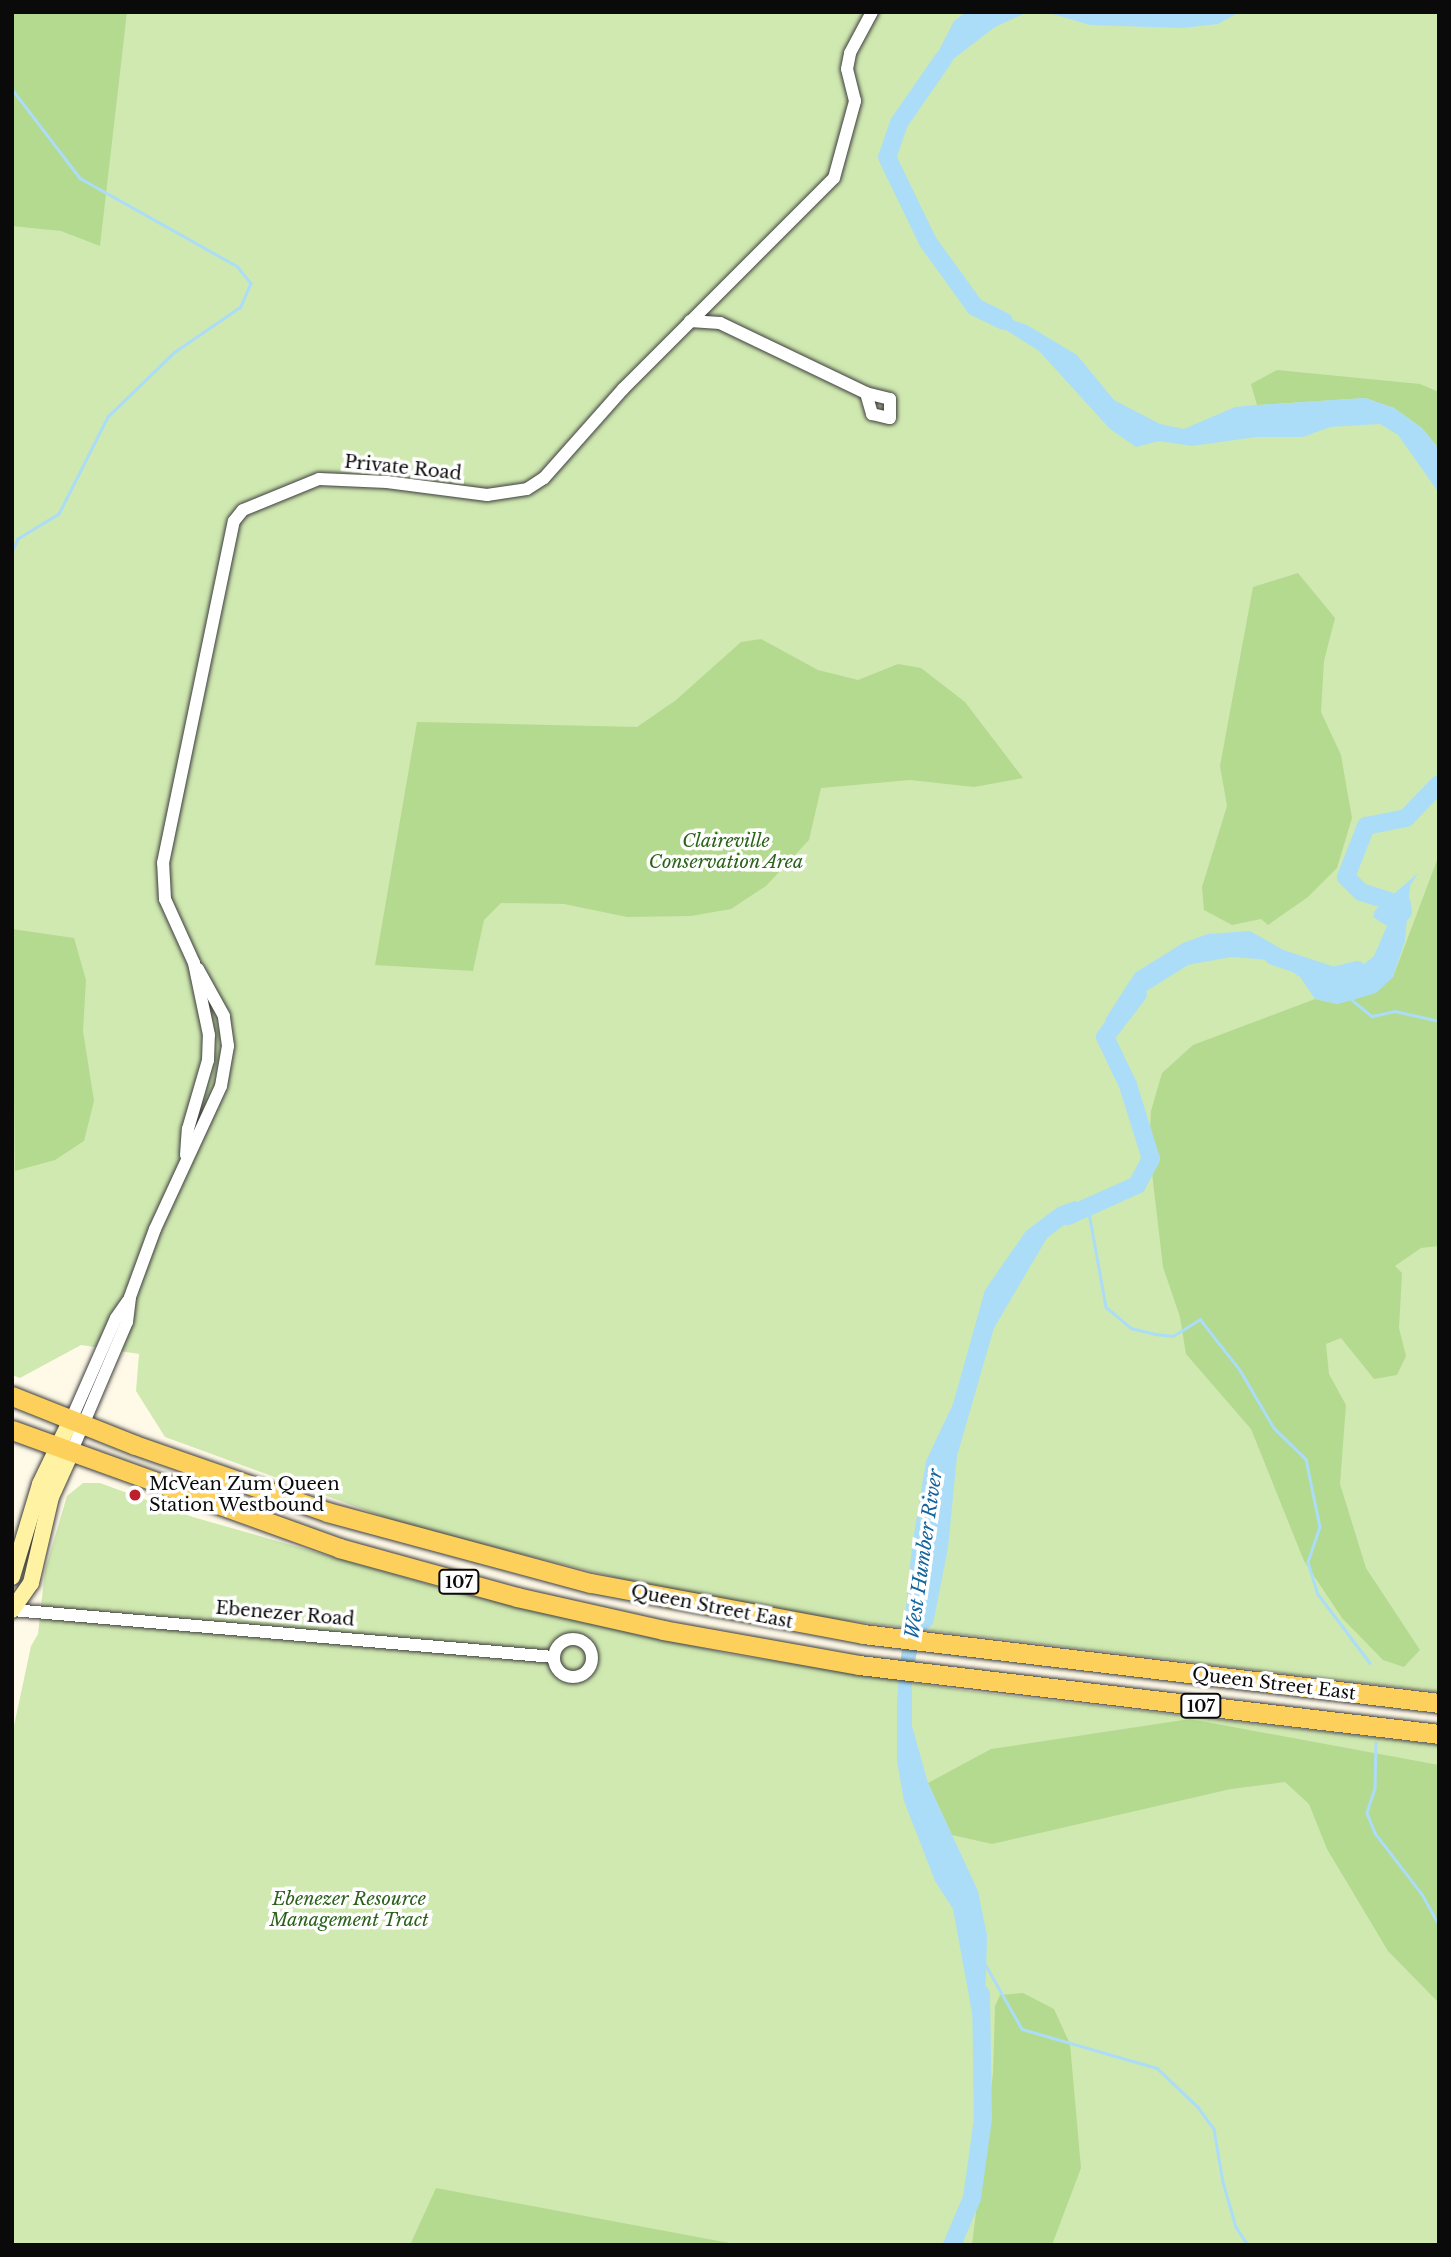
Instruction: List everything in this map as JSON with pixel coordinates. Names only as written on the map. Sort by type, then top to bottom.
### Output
[{"type":"main road","name":"Queen Street East","points":[[12,1396],[78,1423],[274,1494],[485,1558],[719,1610],[863,1634],[1439,1703]]},
{"type":"main road","points":[[12,1577],[29,1515],[78,1423]]},
{"type":"main road","name":"Queen Street East","points":[[12,1430],[271,1526],[477,1587],[663,1630],[859,1664],[963,1678],[1439,1734]]},
{"type":"main road","points":[[12,1609],[31,1583],[64,1451]]},
{"type":"street","name":"Private Road","points":[[194,963],[164,899],[163,863],[233,521],[243,510],[318,479],[487,495],[527,489],[544,478],[690,321],[840,168],[855,101],[847,69],[850,53],[872,12]]},
{"type":"street","points":[[690,321],[720,323],[866,393]]},
{"type":"street","points":[[186,1155],[204,1132],[221,1086],[228,1046],[216,995],[194,963]]},
{"type":"street","points":[[78,1423],[127,1322],[131,1297],[186,1155],[188,1129],[208,1060],[209,1035],[194,963]]},
{"type":"street","name":"Ebenezer Road","points":[[12,1609],[554,1657]]},
{"type":"green space","name":"Claireville Conservation Area","points":[[12,12],[1439,12],[1439,1692],[816,1617],[638,1583],[409,1526],[165,1437],[136,1391],[139,1354],[81,1345],[20,1378],[12,1375]]},
{"type":"green space","points":[[12,12],[127,12],[100,246],[61,231],[12,226]]},
{"type":"green space","points":[[1277,370],[1420,384],[1439,392],[1439,449],[1422,428],[1394,408],[1365,398],[1257,405],[1251,384]]},
{"type":"green space","points":[[1298,573],[1335,618],[1324,661],[1321,712],[1341,755],[1352,818],[1337,868],[1308,897],[1268,925],[1261,919],[1232,925],[1204,910],[1202,887],[1227,806],[1220,766],[1253,587]]},
{"type":"green space","points":[[761,639],[818,670],[858,680],[898,664],[921,668],[965,702],[1023,778],[974,787],[910,780],[821,788],[809,840],[766,886],[731,909],[691,916],[627,917],[564,904],[501,903],[484,920],[473,971],[375,965],[417,722],[637,727],[676,700],[741,642]]},
{"type":"green space","points":[[1439,855],[1439,1246],[1421,1248],[1395,1266],[1402,1273],[1399,1328],[1406,1356],[1397,1375],[1374,1379],[1341,1338],[1326,1344],[1329,1374],[1346,1405],[1340,1484],[1366,1568],[1420,1650],[1404,1667],[1383,1660],[1342,1618],[1304,1561],[1251,1429],[1186,1354],[1180,1317],[1163,1267],[1149,1147],[1151,1111],[1162,1073],[1193,1045],[1315,999],[1338,1004],[1393,977]]},
{"type":"green space","points":[[12,929],[74,938],[86,980],[83,1031],[94,1101],[84,1141],[55,1160],[15,1171]]},
{"type":"green space","name":"Ebenezer Resource Management Tract","points":[[83,1483],[100,1483],[193,1517],[456,1592],[729,1654],[961,1690],[1439,1745],[1439,2245],[12,2245],[12,1735],[31,1646],[38,1634],[45,1570],[67,1496]]},
{"type":"green space","points":[[1190,1719],[1439,1765],[1439,2003],[1388,1951],[1327,1849],[1309,1804],[1285,1782],[1231,1789],[992,1844],[952,1835],[928,1783],[991,1749]]},
{"type":"green space","points":[[1023,1993],[1054,2009],[1070,2044],[1081,2168],[1052,2245],[972,2245],[993,2073],[995,2006],[1000,1995]]},
{"type":"green space","points":[[436,2188],[740,2245],[410,2245]]},
{"type":"water","points":[[966,12],[1028,12],[995,27],[922,83],[954,21]]},
{"type":"water","points":[[1046,12],[1240,12],[1218,24],[1182,28],[1090,25]]},
{"type":"water","points":[[982,310],[1027,325],[1077,355],[1114,400],[1160,424],[1184,429],[1235,407],[1257,405],[1365,398],[1394,408],[1422,428],[1439,449],[1439,493],[1398,435],[1380,424],[1330,427],[1303,437],[1256,437],[1192,446],[1159,441],[1136,447],[1110,429],[1039,351],[987,318]]},
{"type":"water","points":[[1418,873],[1410,886],[1405,941],[1393,977],[1376,993],[1338,1004],[1315,999],[1298,974],[1331,977],[1359,968],[1374,956],[1387,926],[1373,917],[1375,910]]},
{"type":"water","points":[[1250,931],[1285,951],[1296,964],[1294,970],[1270,960],[1231,957],[1188,965],[1145,992],[1122,1014],[1104,1046],[1100,1040],[1106,1018],[1135,973],[1183,943],[1208,934]]},
{"type":"water","points":[[1075,1201],[1088,1207],[1047,1238],[994,1328],[957,1456],[948,1548],[933,1624],[921,1635],[912,1674],[912,1726],[928,1783],[978,1891],[987,1935],[985,2010],[975,2029],[953,1909],[935,1881],[904,1801],[897,1761],[897,1699],[912,1546],[926,1461],[953,1404],[985,1290],[1026,1231],[1058,1207]]},
{"type":"waterway","name":"West Humber River","points":[[944,58],[899,123],[887,157],[928,242],[975,307],[1004,321]]},
{"type":"waterway","points":[[12,89],[80,178],[237,266],[251,283],[241,307],[175,352],[108,417],[59,514],[18,539],[12,552]]},
{"type":"waterway","name":"West Humber River","points":[[1403,912],[1402,905],[1361,892],[1346,877],[1366,826],[1406,818],[1439,784]]},
{"type":"waterway","name":"West Humber River","points":[[1273,956],[1333,976],[1357,970]]},
{"type":"waterway","points":[[1294,970],[1298,974]]},
{"type":"waterway","name":"West Humber River","points":[[1068,1216],[1137,1185],[1151,1159],[1128,1085],[1105,1037],[1138,994]]},
{"type":"waterway","points":[[1352,1000],[1372,1016],[1395,1011],[1439,1021]]},
{"type":"waterway","points":[[1088,1207],[1106,1307],[1131,1328],[1155,1334],[1173,1336],[1200,1319],[1240,1370],[1274,1428],[1306,1459],[1320,1527],[1308,1562],[1318,1594],[1370,1663]]},
{"type":"waterway","points":[[1376,1743],[1375,1788],[1367,1813],[1375,1833],[1422,1894],[1439,1925]]},
{"type":"waterway","points":[[984,1962],[1022,2029],[1157,2068],[1198,2107],[1214,2129],[1223,2182],[1236,2227],[1248,2245]]},
{"type":"waterway","name":"West Humber River","points":[[952,2245],[972,2198],[983,2119],[981,1994]]},
{"type":"place","name":"McVean Zum Queen Station Westbound","points":[[135,1495]]}]
